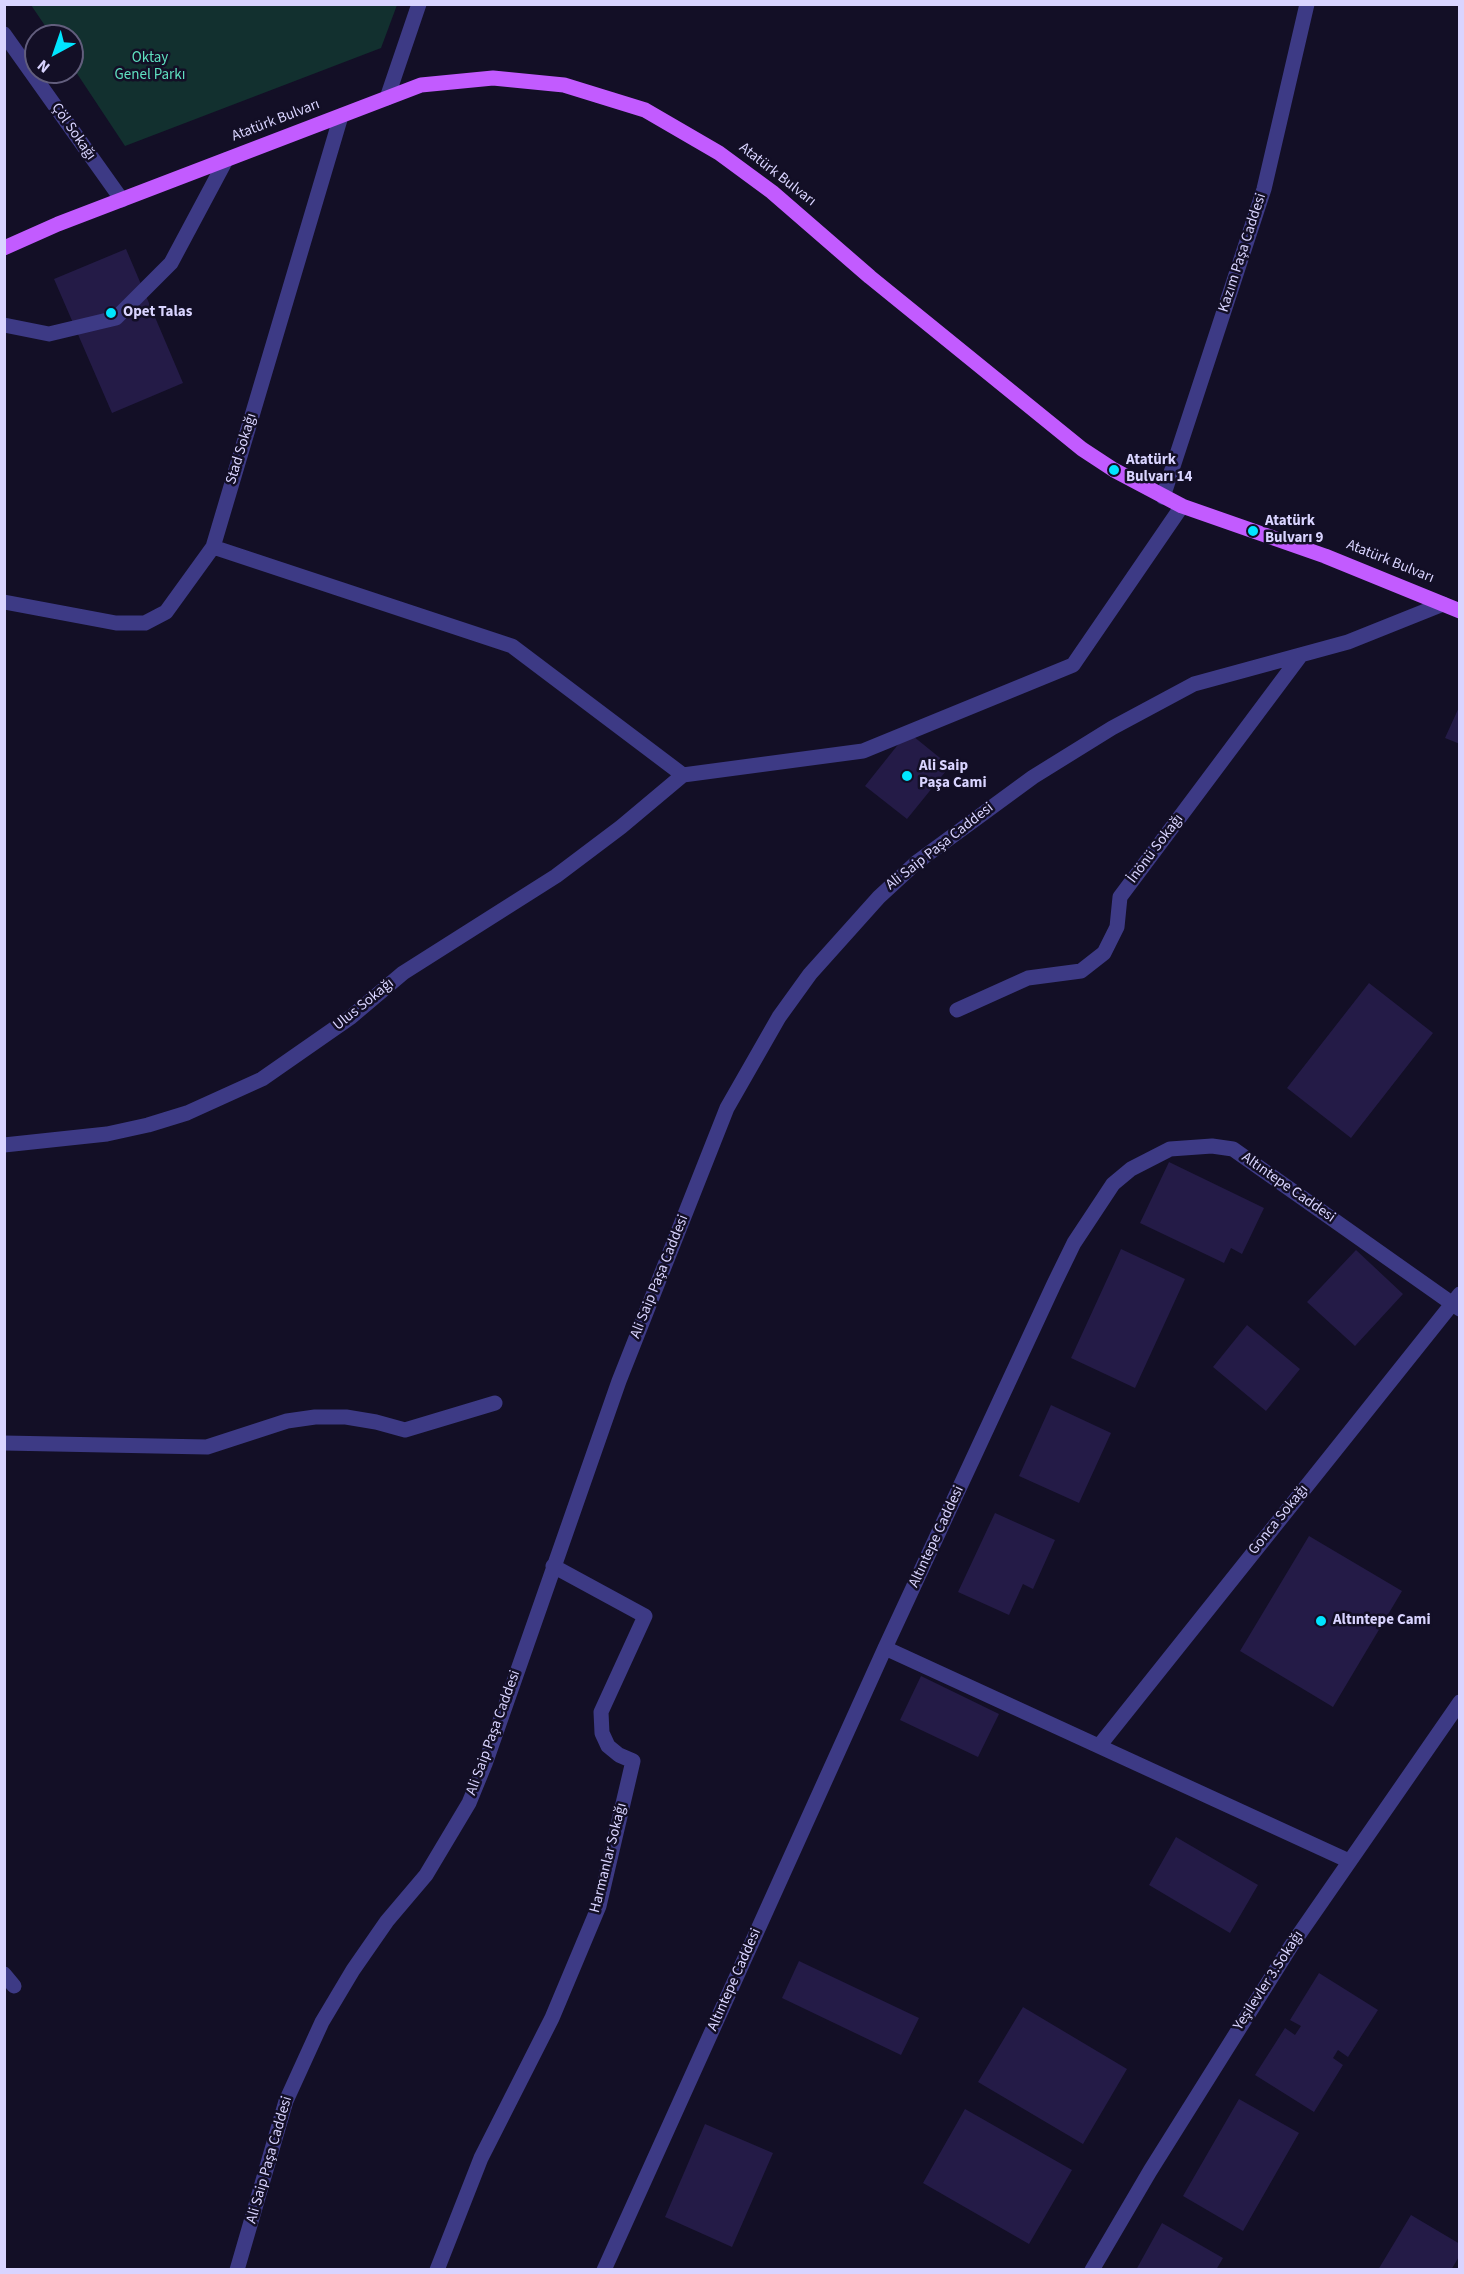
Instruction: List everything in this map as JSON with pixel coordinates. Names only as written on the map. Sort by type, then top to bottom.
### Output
[{"type":"main road","name":"Atatürk Bulvarı","points":[[4,248],[122,200],[421,86],[493,78],[564,85],[645,110],[719,153],[771,192],[870,277],[1082,449],[1163,497],[1182,506],[1325,556],[1460,611]]},
{"type":"street","points":[[387,98],[419,4]]},
{"type":"street","name":"Kazım Paşa Caddesi","points":[[1163,497],[1264,189],[1307,4]]},
{"type":"street","name":"Çöl Sokağı","points":[[4,34],[122,200]]},
{"type":"street","name":"Stad Sokağı","points":[[4,603],[117,622],[145,623],[166,612],[213,547],[341,116]]},
{"type":"street","points":[[4,325],[49,334],[116,318],[171,263],[226,160]]},
{"type":"street","points":[[213,547],[512,646],[683,775],[863,751],[1073,665],[1182,506]]},
{"type":"street","name":"Ali Saip Paşa Caddesi","points":[[237,2270],[259,2201],[272,2142],[303,2061],[352,1970],[387,1921],[426,1875],[469,1803],[485,1764],[619,1381],[727,1108],[762,1044],[810,974],[879,897],[917,862],[1033,777],[1112,728],[1194,684],[1348,642],[1443,604]]},
{"type":"street","name":"İnönü Sokağı","points":[[957,1010],[1028,978],[1081,971],[1104,953],[1117,927],[1120,897],[1301,655]]},
{"type":"street","name":"Ulus Sokağı","points":[[4,1145],[107,1134],[148,1125],[197,1109],[262,1079],[351,1017],[403,973],[556,876],[621,827],[683,775]]},
{"type":"street","name":"Altıntepe Caddesi","points":[[604,2270],[885,1648],[1074,1243],[1113,1184],[1131,1169],[1170,1149],[1201,1146],[1233,1149],[1457,1302]]},
{"type":"street","name":"Gonca Sokağı","points":[[1099,1746],[1457,1302]]},
{"type":"street","points":[[4,1443],[207,1447],[287,1421],[315,1417],[346,1417],[405,1430],[495,1403]]},
{"type":"street","name":"Harmanlar Sokağı","points":[[437,2270],[481,2158],[552,2019],[598,1906],[633,1761],[619,1755],[608,1746],[602,1733],[600,1712],[645,1616],[553,1566]]},
{"type":"street","points":[[885,1648],[1349,1861]]},
{"type":"street","name":"Yeşilevler 3.Sokağı","points":[[1092,2270],[1220,2058],[1349,1861],[1460,1702]]},
{"type":"green space","name":"Oktay Genel Parkı","points":[[31,5],[397,5],[381,48],[125,146],[84,84],[84,24],[44,24]]},
{"type":"building","points":[[126,249],[183,383],[112,413],[54,279]]},
{"type":"building","points":[[1460,705],[1460,744],[1445,738]]},
{"type":"building","name":"Ali Saip Paşa Cami","points":[[908,732],[950,766],[907,819],[865,786]]},
{"type":"building","points":[[1369,983],[1433,1033],[1351,1138],[1287,1088]]},
{"type":"building","points":[[1169,1162],[1264,1208],[1242,1254],[1231,1248],[1224,1263],[1140,1223]]},
{"type":"building","points":[[1121,1249],[1185,1279],[1135,1388],[1071,1358]]},
{"type":"building","points":[[1356,1250],[1403,1294],[1355,1346],[1307,1302]]},
{"type":"building","points":[[1247,1325],[1300,1369],[1266,1411],[1213,1367]]},
{"type":"building","points":[[1051,1405],[1111,1433],[1079,1503],[1019,1476]]},
{"type":"building","points":[[995,1513],[1055,1540],[1033,1589],[1023,1584],[1009,1615],[958,1592]]},
{"type":"building","name":"Altıntepe Cami","points":[[1309,1536],[1402,1591],[1333,1707],[1240,1651]]},
{"type":"building","points":[[921,1676],[999,1714],[978,1757],[900,1720]]},
{"type":"building","points":[[1176,1837],[1258,1885],[1230,1933],[1149,1885]]},
{"type":"building","points":[[799,1961],[919,2018],[901,2055],[782,1998]]},
{"type":"building","points":[[1319,1973],[1378,2010],[1348,2057],[1338,2050],[1333,2058],[1343,2065],[1314,2112],[1255,2075],[1285,2028],[1295,2035],[1301,2026],[1290,2020]]},
{"type":"building","points":[[1023,2007],[1127,2069],[1083,2144],[978,2082]]},
{"type":"building","points":[[1239,2099],[1299,2133],[1243,2231],[1183,2196]]},
{"type":"building","points":[[965,2109],[1072,2170],[1029,2244],[923,2183]]},
{"type":"building","points":[[705,2124],[773,2153],[732,2247],[665,2217]]},
{"type":"building","points":[[1411,2215],[1460,2244],[1460,2255],[1451,2270],[1378,2270]]},
{"type":"building","points":[[1162,2223],[1223,2258],[1216,2270],[1136,2270]]},
{"type":"place","name":"Opet Talas","points":[[111,313]]},
{"type":"place","name":"Atatürk Bulvarı 14","points":[[1114,470]]},
{"type":"place","name":"Atatürk Bulvarı 9","points":[[1253,531]]},
{"type":"place","name":"Ali Saip Paşa Cami","points":[[907,776]]},
{"type":"place","name":"Altıntepe Cami","points":[[1321,1621]]}]
